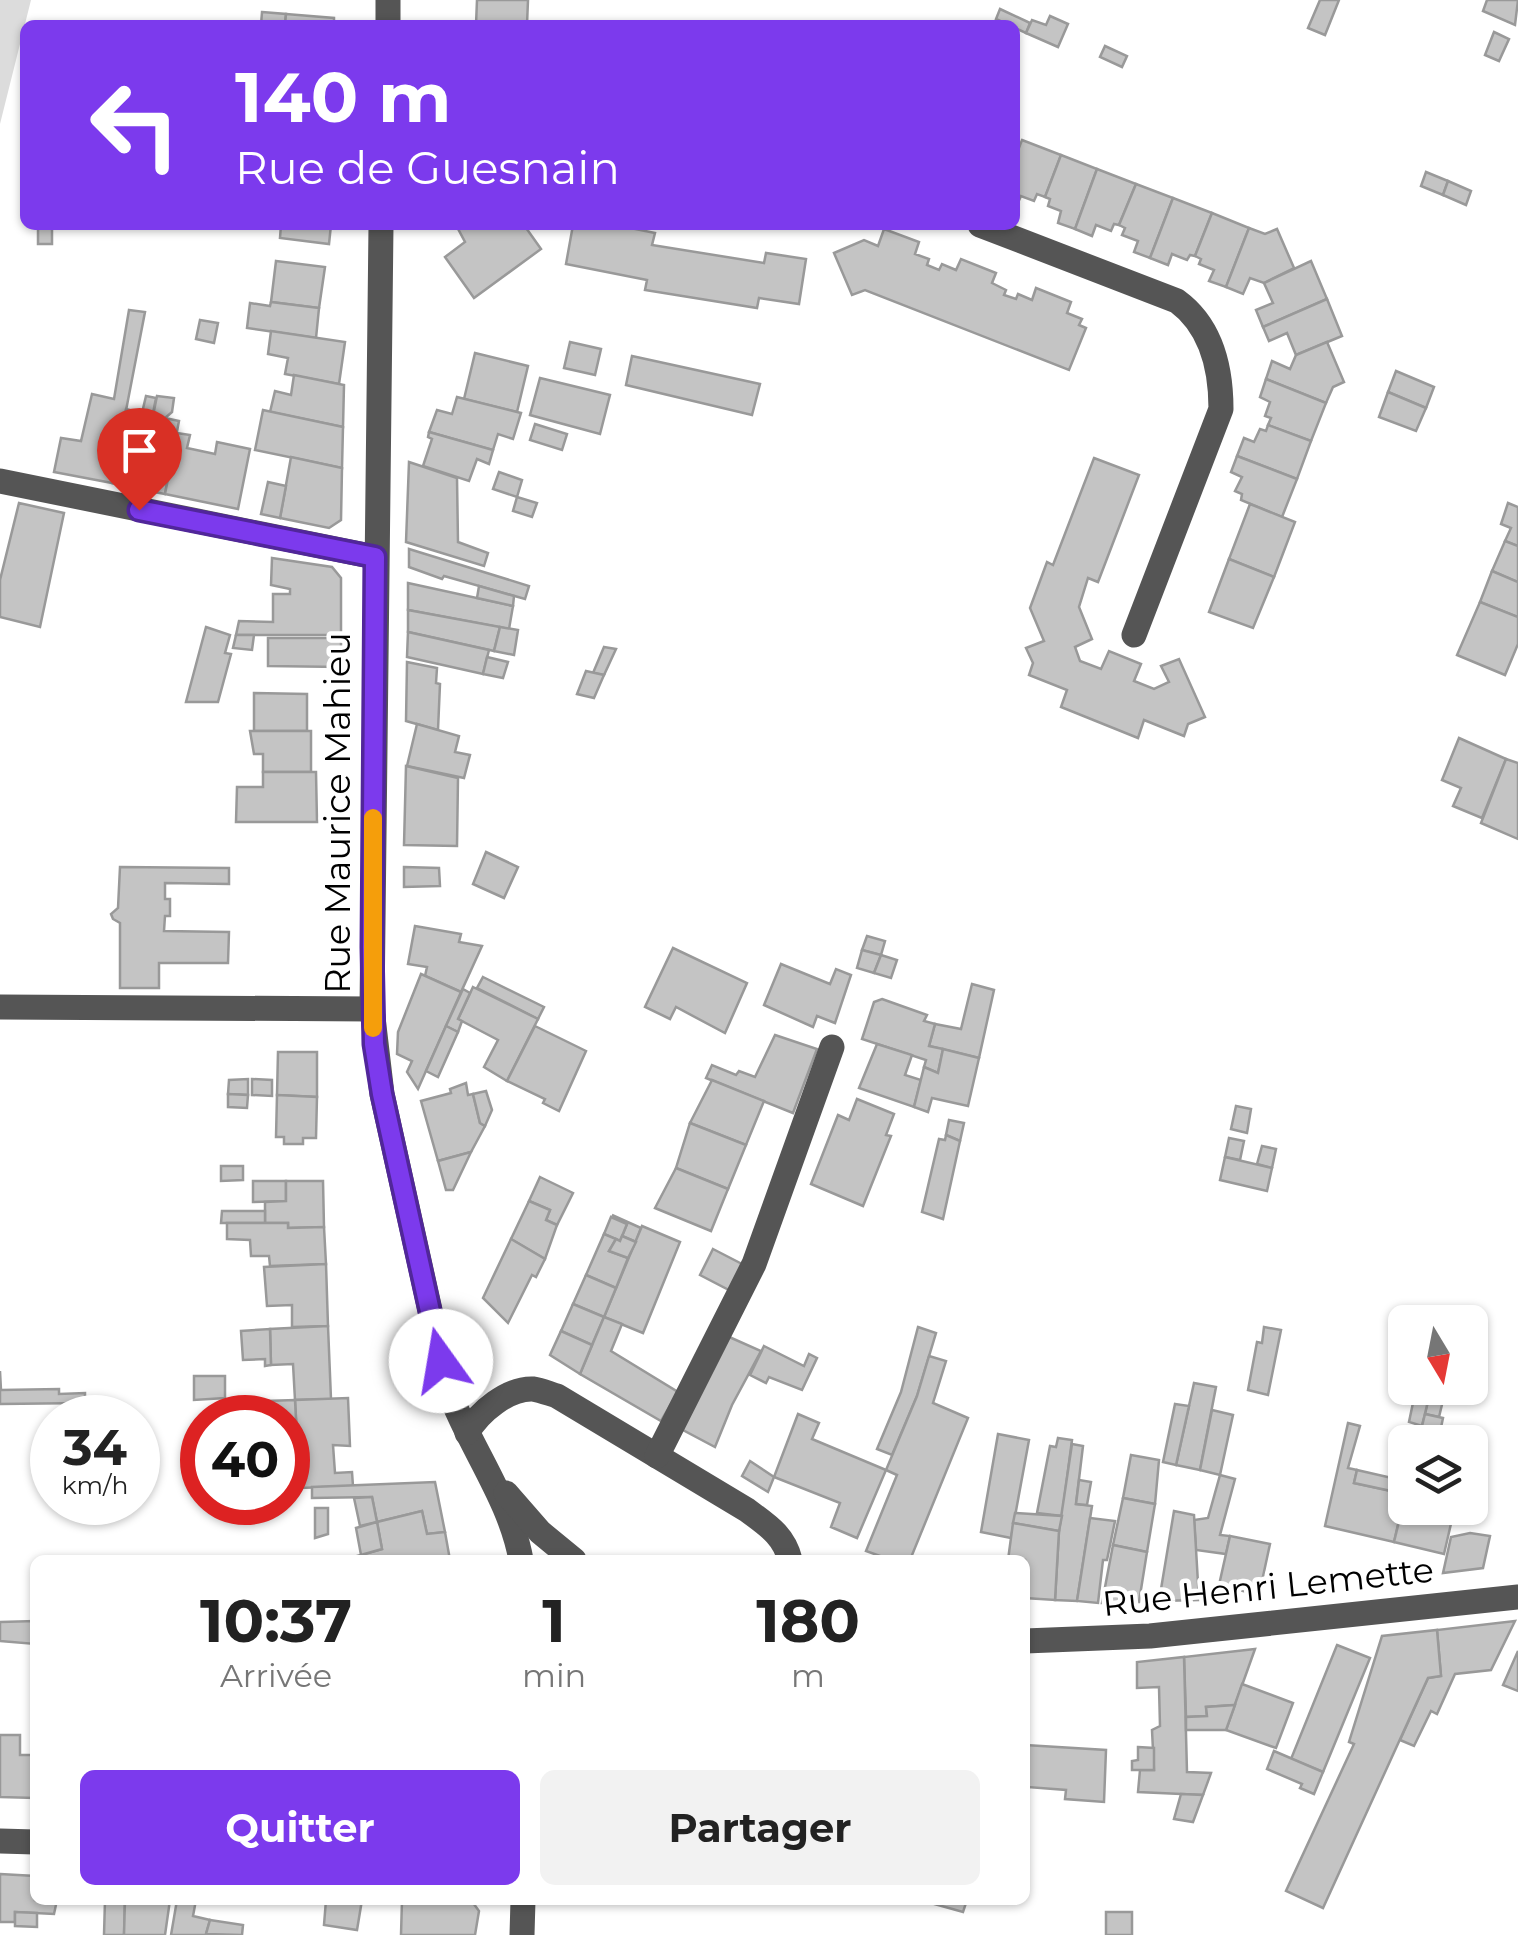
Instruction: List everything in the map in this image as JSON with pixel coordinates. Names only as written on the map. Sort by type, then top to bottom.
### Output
[{"type":"street","name":"Rue Maurice Mahieu","points":[[381,230],[372,1009],[382,1094],[446,1382],[509,1521],[519,1555]]},
{"type":"street","points":[[993,230],[1177,301],[1190,310],[1206,332],[1221,409],[1134,635]]},
{"type":"street","points":[[0,481],[375,557]]},
{"type":"street","points":[[0,1007],[372,1009]]},
{"type":"street","points":[[656,1456],[754,1264],[832,1047]]},
{"type":"street","points":[[471,1440],[473,1423],[519,1391],[536,1389],[557,1396],[748,1510],[775,1531],[789,1555]]},
{"type":"street","name":"Rue Maurice Mahieu","points":[[471,1440],[524,1515],[566,1555]]},
{"type":"street","name":"Rue Henri Lemette","points":[[1030,1641],[1136,1637],[1518,1596]]},
{"type":"street","points":[[0,1841],[30,1842]]},
{"type":"street","points":[[522,1905],[522,1935]]},
{"type":"shaded area","points":[[0,0],[31,0],[26,20],[20,20],[20,44],[0,124]]},
{"type":"building","points":[[477,0],[528,0],[527,20],[476,20]]},
{"type":"building","points":[[1320,0],[1339,0],[1325,35],[1308,28]]},
{"type":"building","points":[[1487,0],[1518,0],[1515,25],[1483,11]]},
{"type":"building","points":[[1000,9],[1030,23],[1026,33],[1020,30],[1020,20],[996,19]]},
{"type":"building","points":[[262,12],[286,14],[285,20],[261,20]]},
{"type":"building","points":[[286,14],[334,18],[334,20],[285,20]]},
{"type":"building","points":[[1050,16],[1068,24],[1058,47],[1026,33],[1032,20],[1046,25]]},
{"type":"building","points":[[1494,32],[1509,39],[1499,61],[1485,55]]},
{"type":"building","points":[[1105,46],[1127,56],[1122,67],[1100,57]]},
{"type":"building","points":[[1022,140],[1061,155],[1045,197],[1037,194],[1034,201],[1020,198]]},
{"type":"building","points":[[1061,155],[1097,169],[1075,229],[1058,223],[1061,211],[1048,206],[1050,199],[1045,197]]},
{"type":"building","points":[[1097,169],[1136,184],[1119,225],[1114,224],[1111,231],[1096,225],[1092,236],[1075,229]]},
{"type":"building","points":[[1426,172],[1448,181],[1443,195],[1421,186]]},
{"type":"building","points":[[1448,181],[1471,191],[1466,205],[1443,195]]},
{"type":"building","points":[[1136,184],[1173,198],[1150,258],[1134,252],[1138,241],[1122,235],[1125,228],[1119,225]]},
{"type":"building","points":[[1173,198],[1212,213],[1195,256],[1190,255],[1187,260],[1172,254],[1168,265],[1150,258]]},
{"type":"building","points":[[1212,213],[1249,228],[1226,287],[1209,281],[1214,270],[1199,264],[1201,259],[1195,256]]},
{"type":"building","points":[[1249,228],[1265,234],[1277,229],[1294,268],[1264,283],[1250,278],[1243,294],[1226,287]]},
{"type":"building","points":[[38,230],[52,230],[52,244],[38,244]]},
{"type":"building","points":[[281,230],[330,230],[329,244],[280,238]]},
{"type":"building","points":[[459,230],[528,230],[541,249],[474,298],[445,257],[465,242]]},
{"type":"building","points":[[572,230],[640,230],[655,233],[652,245],[764,263],[766,253],[806,259],[799,304],[759,298],[757,308],[645,290],[647,280],[566,264]]},
{"type":"building","points":[[887,230],[919,242],[915,254],[929,259],[927,265],[939,270],[942,264],[956,270],[961,259],[996,273],[992,283],[1006,290],[1004,295],[1016,299],[1018,294],[1032,300],[1036,288],[1071,302],[1067,313],[1082,319],[1079,325],[1086,328],[1069,370],[865,290],[852,295],[834,253],[864,240],[878,246]]},
{"type":"building","points":[[276,261],[325,267],[319,308],[271,302]]},
{"type":"building","points":[[1311,261],[1327,299],[1263,327],[1256,310],[1273,303],[1264,283]]},
{"type":"building","points":[[1327,299],[1342,336],[1296,355],[1287,333],[1269,341],[1263,327]]},
{"type":"building","points":[[271,302],[319,308],[316,338],[247,328],[250,303],[270,306]]},
{"type":"building","points":[[129,310],[145,312],[112,483],[54,472],[61,438],[81,441],[92,394],[114,399]]},
{"type":"building","points":[[200,320],[218,323],[214,343],[196,339]]},
{"type":"building","points":[[271,331],[345,342],[339,384],[285,374],[288,358],[268,354]]},
{"type":"building","points":[[570,342],[601,349],[595,375],[564,368]]},
{"type":"building","points":[[1327,342],[1344,382],[1333,387],[1326,403],[1266,379],[1272,361],[1290,369],[1296,355]]},
{"type":"building","points":[[475,353],[528,366],[517,412],[464,399]]},
{"type":"building","points":[[632,356],[760,384],[752,415],[626,385]]},
{"type":"building","points":[[1396,371],[1434,387],[1426,408],[1388,392]]},
{"type":"building","points":[[294,375],[344,385],[343,427],[270,412],[275,391],[291,395]]},
{"type":"building","points":[[540,378],[610,395],[600,434],[530,415]]},
{"type":"building","points":[[1266,379],[1326,403],[1311,441],[1268,425],[1271,418],[1265,416],[1270,402],[1260,397]]},
{"type":"building","points":[[1388,392],[1426,408],[1416,431],[1379,417]]},
{"type":"building","points":[[146,396],[156,398],[138,489],[112,483],[126,409],[142,413]]},
{"type":"building","points":[[157,396],[174,398],[172,412],[165,418],[179,421],[165,494],[138,489]]},
{"type":"building","points":[[457,397],[521,413],[513,439],[498,434],[493,450],[429,432],[437,410],[452,414]]},
{"type":"building","points":[[263,410],[343,427],[342,468],[255,450]]},
{"type":"building","points":[[535,424],[567,434],[562,450],[530,440]]},
{"type":"building","points":[[1268,425],[1311,441],[1297,479],[1237,456],[1244,438],[1254,442],[1260,429],[1266,431]]},
{"type":"building","points":[[429,432],[493,450],[489,464],[477,459],[469,481],[423,466],[432,439]]},
{"type":"building","points":[[177,433],[190,435],[187,448],[215,454],[217,442],[250,449],[238,509],[165,494]]},
{"type":"building","points":[[1237,456],[1297,479],[1282,517],[1241,500],[1242,494],[1235,491],[1242,477],[1231,472]]},
{"type":"building","points":[[291,457],[342,468],[341,520],[329,528],[280,518]]},
{"type":"building","points":[[1094,458],[1139,475],[1098,582],[1088,578],[1079,607],[1092,639],[1075,647],[1080,661],[1101,669],[1109,651],[1141,664],[1134,681],[1154,689],[1169,682],[1161,666],[1179,659],[1205,717],[1188,724],[1184,736],[1144,720],[1138,738],[1061,707],[1067,690],[1029,675],[1033,663],[1026,648],[1044,641],[1030,608],[1047,562],[1053,565]]},
{"type":"building","points":[[409,462],[457,478],[458,542],[488,553],[484,566],[406,542]]},
{"type":"building","points":[[499,472],[522,480],[517,497],[493,489]]},
{"type":"building","points":[[268,482],[286,486],[280,518],[261,514]]},
{"type":"building","points":[[517,497],[537,503],[532,517],[513,511]]},
{"type":"building","points":[[19,503],[64,513],[40,627],[0,617],[0,580]]},
{"type":"building","points":[[1508,503],[1518,507],[1518,546],[1505,541],[1511,528],[1501,524]]},
{"type":"building","points":[[1250,504],[1295,522],[1274,577],[1229,559]]},
{"type":"building","points":[[1505,541],[1518,546],[1518,582],[1492,571]]},
{"type":"building","points":[[409,549],[529,586],[525,599],[409,567]]},
{"type":"building","points":[[272,558],[332,567],[341,578],[341,635],[236,635],[239,621],[273,622],[273,594],[290,594],[290,589],[271,585]]},
{"type":"building","points":[[1229,559],[1274,577],[1253,628],[1209,612]]},
{"type":"building","points":[[1492,571],[1518,582],[1518,617],[1480,602]]},
{"type":"building","points":[[408,583],[513,606],[509,629],[408,610]]},
{"type":"building","points":[[479,586],[514,596],[513,606],[477,598]]},
{"type":"building","points":[[1480,602],[1518,617],[1518,644],[1505,675],[1457,655]]},
{"type":"building","points":[[408,610],[500,627],[494,651],[408,632]]},
{"type":"building","points":[[206,627],[230,635],[225,653],[231,654],[218,702],[186,702]]},
{"type":"building","points":[[500,627],[518,630],[514,655],[494,651]]},
{"type":"building","points":[[408,632],[489,650],[483,674],[407,657]]},
{"type":"building","points":[[236,635],[254,635],[252,650],[233,648]]},
{"type":"building","points":[[268,638],[341,638],[341,667],[268,666]]},
{"type":"building","points":[[604,647],[616,649],[604,675],[593,673]]},
{"type":"building","points":[[487,657],[508,662],[503,678],[483,674]]},
{"type":"building","points":[[407,662],[437,668],[438,730],[406,721]]},
{"type":"building","points":[[586,671],[604,675],[594,698],[577,694]]},
{"type":"building","points":[[254,693],[307,694],[307,731],[254,731]]},
{"type":"building","points":[[417,724],[459,736],[455,752],[470,755],[464,778],[407,766]]},
{"type":"building","points":[[250,731],[311,731],[311,772],[263,772],[263,754],[254,754]]},
{"type":"building","points":[[1459,738],[1506,759],[1482,818],[1453,806],[1461,788],[1442,780]]},
{"type":"building","points":[[1506,759],[1518,763],[1518,839],[1481,823]]},
{"type":"building","points":[[406,766],[458,778],[457,846],[404,845]]},
{"type":"building","points":[[263,772],[316,772],[317,822],[236,822],[237,787],[263,787]]},
{"type":"building","points":[[486,852],[518,867],[504,898],[473,884]]},
{"type":"building","points":[[120,867],[229,868],[229,884],[165,883],[170,916],[165,916],[164,931],[229,932],[228,963],[159,963],[159,988],[120,988],[120,923],[111,914],[118,908]]},
{"type":"building","points":[[404,867],[439,868],[440,886],[404,887]]},
{"type":"building","points":[[415,926],[461,934],[459,942],[482,946],[461,992],[425,976],[427,967],[408,964]]},
{"type":"building","points":[[867,936],[885,941],[881,955],[862,950]]},
{"type":"building","points":[[673,948],[747,983],[725,1033],[676,1007],[670,1019],[645,1007]]},
{"type":"building","points":[[862,950],[881,955],[874,973],[857,968]]},
{"type":"building","points":[[881,955],[897,960],[891,978],[874,973]]},
{"type":"building","points":[[781,964],[830,984],[836,969],[851,975],[835,1023],[817,1016],[813,1027],[764,1005]]},
{"type":"building","points":[[421,974],[461,992],[418,1089],[407,1072],[412,1061],[397,1054],[398,1032]]},
{"type":"building","points":[[483,977],[544,1007],[538,1019],[477,988]]},
{"type":"building","points":[[972,984],[994,990],[979,1058],[929,1046],[935,1024],[961,1029]]},
{"type":"building","points":[[473,987],[538,1019],[507,1081],[484,1067],[498,1040],[458,1019]]},
{"type":"building","points":[[463,989],[470,993],[458,1019],[462,1021],[458,1032],[446,1026]]},
{"type":"building","points":[[882,999],[927,1015],[924,1021],[935,1024],[929,1046],[943,1049],[938,1073],[924,1067],[926,1060],[862,1039],[874,1002]]},
{"type":"building","points":[[446,1026],[458,1032],[438,1077],[426,1071]]},
{"type":"building","points":[[535,1026],[586,1051],[559,1111],[543,1103],[545,1099],[507,1081]]},
{"type":"building","points":[[775,1035],[817,1049],[793,1113],[706,1078],[712,1065],[736,1075],[739,1071],[755,1077]]},
{"type":"building","points":[[877,1044],[912,1055],[905,1075],[921,1080],[914,1107],[859,1088]]},
{"type":"building","points":[[943,1049],[979,1058],[968,1106],[932,1098],[928,1112],[914,1107],[924,1067],[938,1073]]},
{"type":"building","points":[[278,1052],[317,1052],[317,1097],[277,1095]]},
{"type":"building","points":[[248,1079],[248,1095],[228,1094],[229,1080]]},
{"type":"building","points":[[252,1079],[272,1080],[272,1096],[252,1095]]},
{"type":"building","points":[[712,1080],[764,1101],[746,1145],[690,1123]]},
{"type":"building","points":[[466,1083],[480,1123],[485,1126],[471,1152],[438,1161],[421,1101],[451,1093],[450,1089]]},
{"type":"building","points":[[486,1091],[492,1110],[485,1126],[480,1123],[473,1094]]},
{"type":"building","points":[[228,1094],[248,1095],[247,1108],[228,1107]]},
{"type":"building","points":[[277,1095],[317,1097],[316,1138],[303,1138],[303,1144],[284,1144],[284,1137],[276,1137]]},
{"type":"building","points":[[857,1099],[894,1114],[886,1135],[891,1136],[863,1206],[811,1184],[838,1115],[849,1120]]},
{"type":"building","points":[[1236,1106],[1251,1109],[1247,1133],[1231,1129]]},
{"type":"building","points":[[949,1120],[964,1123],[960,1141],[946,1135]]},
{"type":"building","points":[[690,1123],[746,1145],[728,1189],[676,1168]]},
{"type":"building","points":[[946,1135],[960,1141],[943,1219],[922,1212],[939,1139],[945,1140]]},
{"type":"building","points":[[1229,1138],[1244,1141],[1240,1160],[1225,1157]]},
{"type":"building","points":[[1262,1146],[1276,1149],[1272,1168],[1257,1164]]},
{"type":"building","points":[[471,1152],[453,1190],[446,1190],[438,1161]]},
{"type":"building","points":[[1225,1157],[1272,1168],[1267,1191],[1220,1180]]},
{"type":"building","points":[[221,1166],[243,1166],[243,1180],[221,1181]]},
{"type":"building","points":[[676,1168],[728,1189],[711,1231],[655,1208]]},
{"type":"building","points":[[540,1177],[573,1193],[557,1225],[546,1220],[550,1210],[529,1201]]},
{"type":"building","points":[[253,1181],[286,1181],[286,1201],[253,1202]]},
{"type":"building","points":[[286,1181],[323,1181],[324,1227],[288,1228],[288,1223],[265,1223],[265,1202],[286,1201]]},
{"type":"building","points":[[529,1201],[550,1210],[546,1220],[557,1225],[545,1259],[511,1239]]},
{"type":"building","points":[[222,1211],[265,1211],[265,1223],[221,1223]]},
{"type":"building","points":[[612,1215],[641,1228],[636,1242],[622,1236],[627,1224]]},
{"type":"building","points":[[611,1217],[627,1224],[620,1241],[604,1234]]},
{"type":"building","points":[[227,1223],[324,1227],[326,1264],[270,1266],[269,1256],[251,1256],[250,1240],[227,1239]]},
{"type":"building","points":[[642,1226],[680,1242],[643,1333],[604,1317]]},
{"type":"building","points":[[604,1234],[616,1239],[609,1251],[628,1258],[616,1288],[586,1275]]},
{"type":"building","points":[[622,1236],[636,1242],[628,1258],[609,1251]]},
{"type":"building","points":[[511,1239],[545,1259],[536,1277],[532,1275],[508,1323],[483,1298]]},
{"type":"building","points":[[713,1249],[742,1264],[729,1290],[700,1275]]},
{"type":"building","points":[[326,1264],[328,1326],[292,1327],[292,1305],[267,1306],[264,1267]]},
{"type":"building","points":[[586,1275],[616,1288],[604,1317],[573,1304]]},
{"type":"building","points":[[573,1304],[604,1317],[592,1345],[561,1331]]},
{"type":"building","points":[[604,1317],[622,1324],[611,1351],[678,1392],[661,1421],[580,1374]]},
{"type":"building","points":[[328,1326],[331,1399],[295,1395],[293,1364],[271,1365],[270,1329]]},
{"type":"building","points":[[918,1327],[936,1333],[917,1396],[892,1455],[877,1449],[901,1392]]},
{"type":"building","points":[[1264,1327],[1281,1330],[1268,1395],[1248,1390],[1257,1342],[1262,1343]]},
{"type":"building","points":[[270,1329],[271,1365],[265,1366],[265,1359],[243,1360],[241,1331]]},
{"type":"building","points":[[561,1331],[592,1345],[580,1374],[550,1355]]},
{"type":"building","points":[[727,1336],[761,1351],[715,1447],[681,1429]]},
{"type":"building","points":[[764,1346],[804,1366],[809,1354],[817,1358],[802,1390],[769,1377],[766,1383],[750,1375]]},
{"type":"building","points":[[929,1356],[946,1361],[933,1403],[968,1418],[912,1555],[877,1555],[866,1551],[897,1475],[886,1470]]},
{"type":"building","points":[[0,1371],[1,1390],[59,1389],[59,1394],[85,1393],[85,1395],[30,1395],[30,1404],[0,1404]]},
{"type":"building","points":[[194,1376],[225,1376],[225,1395],[194,1395]]},
{"type":"building","points":[[1194,1383],[1216,1387],[1200,1470],[1176,1465]]},
{"type":"building","points":[[348,1398],[350,1446],[333,1445],[335,1473],[352,1472],[353,1486],[310,1488],[310,1399]]},
{"type":"building","points":[[1175,1404],[1189,1406],[1176,1465],[1163,1462]]},
{"type":"building","points":[[1413,1405],[1427,1405],[1422,1425],[1409,1422]]},
{"type":"building","points":[[1427,1405],[1442,1405],[1439,1417],[1425,1414]]},
{"type":"building","points":[[1212,1410],[1233,1415],[1220,1475],[1200,1470]]},
{"type":"building","points":[[798,1414],[819,1423],[812,1439],[886,1470],[857,1538],[831,1527],[840,1503],[774,1477]]},
{"type":"building","points":[[1425,1414],[1443,1418],[1442,1425],[1422,1425]]},
{"type":"building","points":[[1348,1423],[1360,1426],[1348,1468],[1357,1470],[1354,1483],[1388,1490],[1388,1525],[1398,1525],[1394,1542],[1325,1526]]},
{"type":"building","points":[[998,1434],[1029,1440],[1011,1538],[981,1532]]},
{"type":"building","points":[[1058,1438],[1072,1440],[1062,1516],[1037,1513],[1050,1446],[1056,1447]]},
{"type":"building","points":[[1072,1444],[1083,1446],[1076,1504],[1092,1506],[1077,1601],[1055,1600],[1059,1531]]},
{"type":"building","points":[[1131,1455],[1159,1460],[1155,1504],[1123,1498]]},
{"type":"building","points":[[750,1461],[774,1477],[768,1492],[742,1476]]},
{"type":"building","points":[[1357,1470],[1388,1477],[1388,1490],[1354,1483]]},
{"type":"building","points":[[1220,1475],[1235,1479],[1220,1535],[1230,1536],[1226,1554],[1196,1550],[1194,1520],[1208,1518]]},
{"type":"building","points":[[1079,1480],[1091,1482],[1087,1505],[1076,1504]]},
{"type":"building","points":[[435,1482],[445,1532],[427,1534],[422,1511],[377,1522],[372,1497],[312,1498],[312,1487]]},
{"type":"building","points":[[372,1497],[377,1522],[360,1526],[354,1498]]},
{"type":"building","points":[[1123,1498],[1155,1504],[1147,1552],[1113,1545]]},
{"type":"building","points":[[315,1508],[328,1508],[328,1534],[315,1538]]},
{"type":"building","points":[[422,1511],[427,1534],[445,1532],[449,1555],[361,1555],[382,1549],[377,1522]]},
{"type":"building","points":[[1174,1511],[1194,1515],[1199,1600],[1159,1601]]},
{"type":"building","points":[[1015,1513],[1062,1516],[1059,1531],[1013,1523]]},
{"type":"building","points":[[1090,1518],[1115,1521],[1107,1560],[1103,1560],[1098,1603],[1077,1601]]},
{"type":"building","points":[[377,1522],[382,1549],[361,1555],[356,1528]]},
{"type":"building","points":[[1013,1523],[1059,1531],[1055,1600],[1030,1598],[1030,1555],[1009,1555]]},
{"type":"building","points":[[1398,1525],[1451,1525],[1444,1554],[1394,1542]]},
{"type":"building","points":[[1470,1533],[1490,1536],[1483,1568],[1443,1573],[1451,1537]]},
{"type":"building","points":[[1230,1536],[1270,1544],[1259,1595],[1219,1585]]},
{"type":"building","points":[[1113,1545],[1147,1552],[1139,1602],[1102,1603]]},
{"type":"building","points":[[30,1621],[30,1644],[0,1641],[0,1622]]},
{"type":"building","points":[[1515,1621],[1491,1670],[1455,1674],[1437,1714],[1431,1711],[1414,1746],[1400,1740],[1428,1678],[1441,1676],[1437,1630]]},
{"type":"building","points":[[1437,1630],[1441,1676],[1428,1678],[1323,1908],[1286,1891],[1354,1744],[1349,1742],[1382,1636]]},
{"type":"building","points":[[1337,1645],[1370,1658],[1323,1772],[1291,1759]]},
{"type":"building","points":[[1255,1649],[1235,1705],[1206,1707],[1207,1716],[1186,1717],[1184,1657]]},
{"type":"building","points":[[1518,1651],[1518,1691],[1503,1685]]},
{"type":"building","points":[[1184,1657],[1187,1772],[1211,1773],[1203,1795],[1138,1792],[1140,1770],[1154,1770],[1152,1730],[1160,1726],[1159,1687],[1137,1688],[1137,1662]]},
{"type":"building","points":[[1242,1684],[1293,1703],[1276,1748],[1226,1730]]},
{"type":"building","points":[[1235,1705],[1226,1730],[1186,1730],[1186,1717],[1207,1716],[1206,1707]]},
{"type":"building","points":[[0,1735],[20,1735],[20,1755],[30,1755],[30,1798],[0,1797]]},
{"type":"building","points":[[1030,1745],[1106,1750],[1104,1802],[1065,1799],[1066,1790],[1030,1787]]},
{"type":"building","points":[[1138,1747],[1154,1748],[1154,1770],[1132,1770],[1132,1761],[1138,1760]]},
{"type":"building","points":[[1274,1751],[1323,1772],[1314,1794],[1300,1788],[1302,1784],[1267,1769]]},
{"type":"building","points":[[1181,1794],[1203,1795],[1193,1822],[1174,1819]]},
{"type":"building","points":[[0,1874],[30,1876],[30,1905],[56,1905],[54,1914],[15,1912],[15,1922],[0,1922]]},
{"type":"building","points":[[105,1905],[125,1905],[124,1935],[104,1935]]},
{"type":"building","points":[[125,1905],[169,1905],[165,1935],[124,1935]]},
{"type":"building","points":[[176,1905],[195,1905],[193,1916],[210,1920],[206,1934],[210,1935],[171,1935]]},
{"type":"building","points":[[326,1905],[361,1905],[357,1930],[324,1925]]},
{"type":"building","points":[[402,1905],[475,1905],[479,1911],[475,1935],[401,1935]]},
{"type":"building","points":[[938,1905],[965,1905],[963,1912]]},
{"type":"building","points":[[15,1912],[37,1913],[37,1927],[15,1926]]},
{"type":"building","points":[[1106,1912],[1132,1912],[1132,1935],[1106,1935]]},
{"type":"building","points":[[210,1920],[243,1925],[242,1935],[206,1934]]},
{"type":"slow traffic","points":[[373,818],[373,1028]]},
{"type":"route","points":[[139,510],[375,557],[374,1044],[441,1361]]}]
